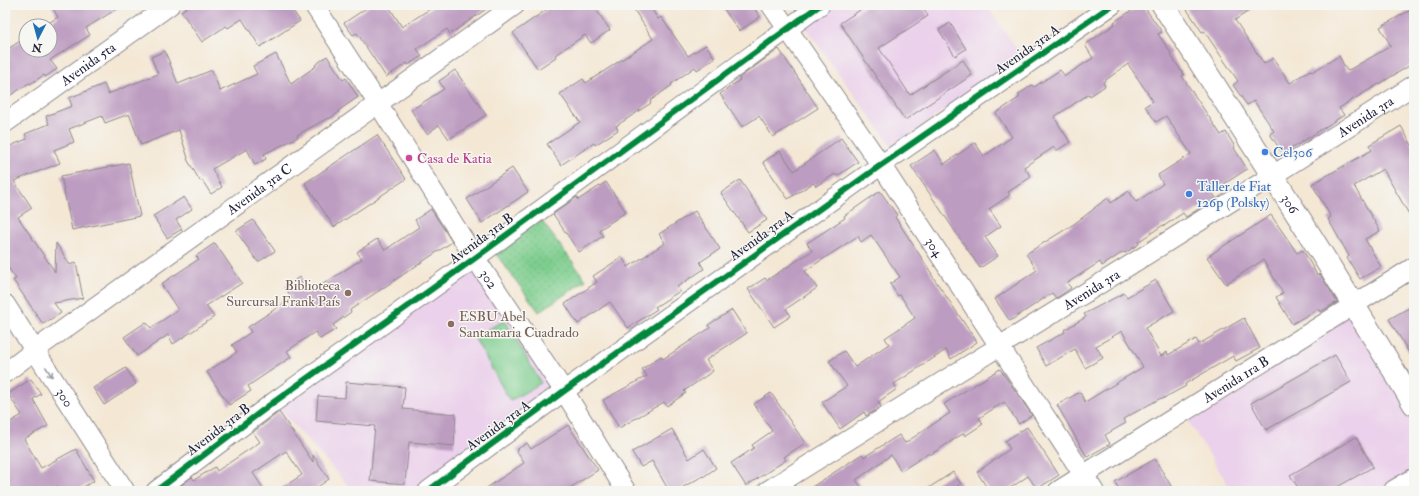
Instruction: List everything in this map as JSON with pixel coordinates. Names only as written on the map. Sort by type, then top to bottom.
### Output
[{"type":"street","name":"Avenida 5ta","points":[[5,123],[170,5]]},
{"type":"street","name":"302","points":[[314,5],[378,102],[475,258],[564,391],[626,491]]},
{"type":"street","name":"Avenida 3ra C","points":[[5,373],[34,350],[514,5]]},
{"type":"street","name":"304","points":[[771,5],[881,164],[998,346],[1094,491]]},
{"type":"street","name":"Avenida 3ra B","points":[[156,491],[274,402],[475,258],[820,5]]},
{"type":"street","name":"Avenida 3ra A","points":[[428,491],[564,391],[881,164],[1112,5]]},
{"type":"street","name":"306","points":[[1163,5],[1273,176],[1414,404]]},
{"type":"street","name":"Avenida 3ra","points":[[767,491],[1273,176],[1414,85]]},
{"type":"street","name":"Avenida 1ra B","points":[[1058,491],[1414,267]]},
{"type":"street","name":"300","points":[[5,304],[126,491]]},
{"type":"street","points":[[1395,491],[1414,480]]},
{"type":"shaded area","points":[[831,5],[986,5],[1021,55],[1011,64],[892,147],[802,23]]},
{"type":"shaded area","name":"ESBU Abel Santamaria Cuadrado","points":[[475,258],[564,391],[428,491],[353,491],[274,402]]},
{"type":"shaded area","points":[[1354,305],[1414,404],[1414,480],[1395,491],[1232,491],[1183,413]]},
{"type":"green space","points":[[538,216],[586,280],[539,312],[493,250]]},
{"type":"green space","points":[[505,320],[541,383],[510,401],[474,337]]},
{"type":"building","points":[[51,5],[123,5],[86,28],[90,35],[58,55],[58,18],[56,18],[58,17]]},
{"type":"building","points":[[190,5],[289,5],[300,21],[260,47],[242,19],[228,28],[226,26],[202,42],[181,11]]},
{"type":"building","points":[[371,5],[388,5],[402,27],[436,5],[492,5],[450,34],[447,29],[417,49],[422,56],[408,65],[407,63],[386,77],[357,33],[353,35],[344,23]]},
{"type":"building","points":[[553,5],[593,5],[610,30],[591,43],[585,35],[555,55],[556,57],[538,69],[513,33]]},
{"type":"building","points":[[631,5],[649,5],[658,19],[661,17],[688,56],[706,45],[715,58],[697,70],[695,67],[650,101],[651,103],[616,126],[618,130],[595,145],[594,143],[561,165],[547,144],[580,122],[560,94],[583,79],[586,83],[653,39]]},
{"type":"building","points":[[721,5],[752,5],[760,17],[739,31]]},
{"type":"building","points":[[868,5],[922,5],[928,16],[879,48],[910,95],[963,60],[972,75],[905,120],[840,23]]},
{"type":"building","points":[[1140,5],[1143,5],[1162,32],[1158,34],[1184,75],[1182,76],[1221,135],[1226,132],[1247,169],[1212,192],[1216,198],[1186,217],[1183,213],[1138,242],[1139,244],[1125,253],[1123,252],[1102,266],[1100,262],[1067,283],[1071,288],[1061,295],[1056,298],[1052,293],[1010,321],[995,299],[1037,270],[1026,254],[1074,224],[1108,198],[1111,203],[1129,191],[1136,202],[1163,184],[1158,175],[1191,154],[1166,116],[1156,122],[1145,106],[1153,101],[1128,64],[1103,82],[1105,86],[1090,96],[1089,94],[1054,117],[1070,142],[1056,151],[1054,147],[1024,167],[1031,177],[1008,192],[1010,195],[989,209],[1001,226],[985,237],[998,256],[980,268],[911,166],[935,150],[944,164],[975,143],[984,156],[1012,137],[996,113],[1020,97],[1018,95],[1032,85],[1034,87],[1060,70],[1065,76],[1093,58],[1085,45],[1115,24],[1114,22]]},
{"type":"building","points":[[1184,5],[1258,5],[1235,20],[1264,64],[1273,58],[1290,83],[1310,70],[1312,72],[1339,56],[1347,71],[1391,46],[1380,27],[1414,8],[1414,63],[1339,108],[1344,115],[1283,154],[1270,134],[1274,131],[1254,101],[1247,105],[1233,85],[1238,81],[1204,31],[1202,32]]},
{"type":"building","points":[[950,23],[966,49],[955,56],[939,30]]},
{"type":"building","points":[[18,42],[18,58],[53,58],[50,60],[57,69],[45,77],[44,75],[30,84],[29,83],[5,99],[5,51]]},
{"type":"building","points":[[779,49],[818,108],[773,137],[759,116],[742,127],[720,94]]},
{"type":"building","points":[[165,51],[178,84],[212,70],[220,91],[257,74],[253,66],[276,54],[291,84],[327,56],[343,80],[346,78],[358,97],[329,119],[328,118],[297,135],[298,137],[264,154],[266,159],[255,165],[247,149],[212,169],[222,187],[211,194],[202,180],[200,181],[187,159],[188,158],[179,130],[141,145],[129,114],[105,123],[102,116],[69,129],[74,142],[54,150],[60,163],[14,181],[32,208],[18,217],[55,272],[56,243],[70,265],[76,262],[83,298],[54,303],[61,313],[43,324],[13,280],[16,279],[5,263],[5,148],[27,139],[25,134],[49,124],[46,116],[72,106],[69,98],[104,84],[108,94],[158,74],[151,57]]},
{"type":"building","points":[[455,70],[486,115],[449,139],[439,125],[427,134],[411,110],[444,89],[439,81]]},
{"type":"building","points":[[1401,126],[1414,149],[1414,223],[1383,169],[1354,186],[1380,231],[1365,239],[1381,267],[1360,279],[1347,258],[1349,256],[1328,219],[1331,217],[1312,184],[1372,150],[1369,145]]},
{"type":"building","points":[[377,135],[406,179],[334,227],[305,183]]},
{"type":"building","points":[[841,138],[858,162],[837,176],[835,174],[816,186],[813,183],[788,199],[763,162],[780,151],[794,171]]},
{"type":"building","points":[[129,163],[140,216],[72,230],[61,176]]},
{"type":"building","points":[[512,168],[528,192],[482,223],[467,199]]},
{"type":"building","points":[[740,180],[767,220],[748,232],[721,193]]},
{"type":"building","points":[[606,182],[626,212],[599,230],[603,236],[579,252],[553,214],[577,197],[578,200]]},
{"type":"building","points":[[880,191],[897,215],[895,217],[931,274],[977,342],[951,359],[946,350],[894,384],[897,389],[878,402],[881,407],[866,416],[864,412],[840,429],[822,402],[847,386],[829,361],[844,351],[855,367],[889,344],[885,338],[915,318],[900,295],[898,296],[890,284],[900,277],[871,235],[861,242],[858,236],[805,271],[817,288],[786,309],[791,316],[774,327],[748,289],[765,278],[767,280],[812,251],[807,243],[845,218],[844,216]]},
{"type":"building","points":[[184,197],[192,209],[176,220],[182,229],[167,238],[153,216]]},
{"type":"building","points":[[431,209],[452,242],[350,310],[351,312],[333,325],[336,329],[320,339],[315,332],[287,351],[291,357],[248,386],[251,391],[229,405],[207,372],[237,352],[232,345],[251,332],[248,327],[292,298],[285,287],[300,277],[311,292],[362,259],[357,252],[377,239],[385,250],[419,227],[415,220]]},
{"type":"building","points":[[695,211],[720,249],[700,262],[704,269],[677,287],[680,291],[655,307],[657,309],[628,328],[610,302],[578,324],[565,304],[597,282],[593,276],[622,257],[628,267],[665,243],[659,234]]},
{"type":"building","points":[[1271,215],[1297,253],[1303,250],[1317,275],[1320,274],[1337,302],[1320,312],[1318,309],[1292,324],[1276,297],[1283,293],[1263,260],[1226,284],[1207,257]]},
{"type":"building","points":[[253,220],[275,251],[258,262],[236,231]]},
{"type":"building","points":[[215,243],[242,283],[206,306],[214,317],[173,344],[168,335],[137,356],[124,337],[146,322],[151,328],[178,310],[161,284],[199,259],[196,256]]},
{"type":"building","points":[[1156,280],[1174,311],[1145,328],[1161,356],[1167,352],[1168,355],[1196,339],[1199,344],[1244,318],[1260,348],[1236,361],[1233,356],[1185,384],[1186,386],[1123,419],[1126,423],[1105,435],[1110,444],[1087,457],[1057,405],[1080,392],[1085,402],[1143,367],[1122,331],[1096,346],[1103,358],[1085,368],[1075,349],[1046,366],[1036,348],[1065,332],[1064,330],[1086,317],[1084,314],[1124,293],[1127,297]]},
{"type":"building","points":[[1414,305],[1414,361],[1389,319]]},
{"type":"building","points":[[732,310],[747,333],[706,360],[713,371],[684,391],[686,393],[667,406],[664,402],[619,428],[603,400],[647,376],[642,369],[661,356],[663,359],[710,328],[708,325]]},
{"type":"building","points":[[1335,355],[1351,382],[1266,430],[1251,403]]},
{"type":"building","points":[[126,368],[136,384],[104,405],[93,388]]},
{"type":"building","points":[[1000,369],[1032,415],[1019,424],[1004,402],[979,418],[983,424],[965,436],[964,433],[930,455],[929,453],[901,471],[891,455],[856,480],[864,491],[806,491],[862,454],[864,457],[899,435],[905,443],[950,413],[944,404]]},
{"type":"building","points":[[31,379],[41,394],[33,399],[48,426],[24,439],[41,468],[76,449],[94,481],[76,491],[61,491],[58,486],[50,491],[5,491],[5,425],[22,415],[8,394]]},
{"type":"building","points":[[346,382],[405,387],[403,409],[456,414],[454,446],[409,442],[405,484],[370,481],[375,426],[316,421],[318,396],[345,398]]},
{"type":"building","points":[[771,393],[805,443],[784,457],[786,460],[746,486],[731,463],[754,448],[752,445],[772,431],[754,404]]},
{"type":"building","points":[[279,412],[313,462],[313,455],[329,479],[312,491],[277,491],[302,475],[286,451],[253,473],[265,491],[174,491],[192,477],[194,480],[215,467],[217,471],[260,442],[253,432]]},
{"type":"building","points":[[568,425],[598,470],[565,491],[482,491],[524,463],[516,450],[527,443],[531,449]]},
{"type":"building","points":[[1027,427],[1059,475],[1037,489],[1028,476],[1006,491],[989,491],[977,472],[1010,449],[1005,441]]},
{"type":"building","points":[[672,429],[689,459],[704,449],[716,468],[703,477],[676,491],[669,491],[652,461],[641,467],[632,452]]},
{"type":"building","points":[[1356,437],[1373,467],[1330,491],[1300,491],[1290,475]]},
{"type":"building","points":[[1155,459],[1174,491],[1120,491],[1115,482]]},
{"type":"building","points":[[953,472],[961,484],[950,491],[924,491]]},
{"type":"cycle path","points":[[156,491],[274,402],[475,258],[820,5]]},
{"type":"cycle path","points":[[428,491],[564,391],[881,165],[1112,5]]},
{"type":"place","name":"Cel306","points":[[1265,152]]},
{"type":"place","name":"Casa de Katia","points":[[409,158]]},
{"type":"place","name":"Taller de Fiat 126p (Polsky)","points":[[1189,194]]},
{"type":"place","name":"Biblioteca Surcursal Frank País","points":[[348,293]]},
{"type":"place","name":"ESBU Abel Santamaria Cuadrado","points":[[451,324]]}]
